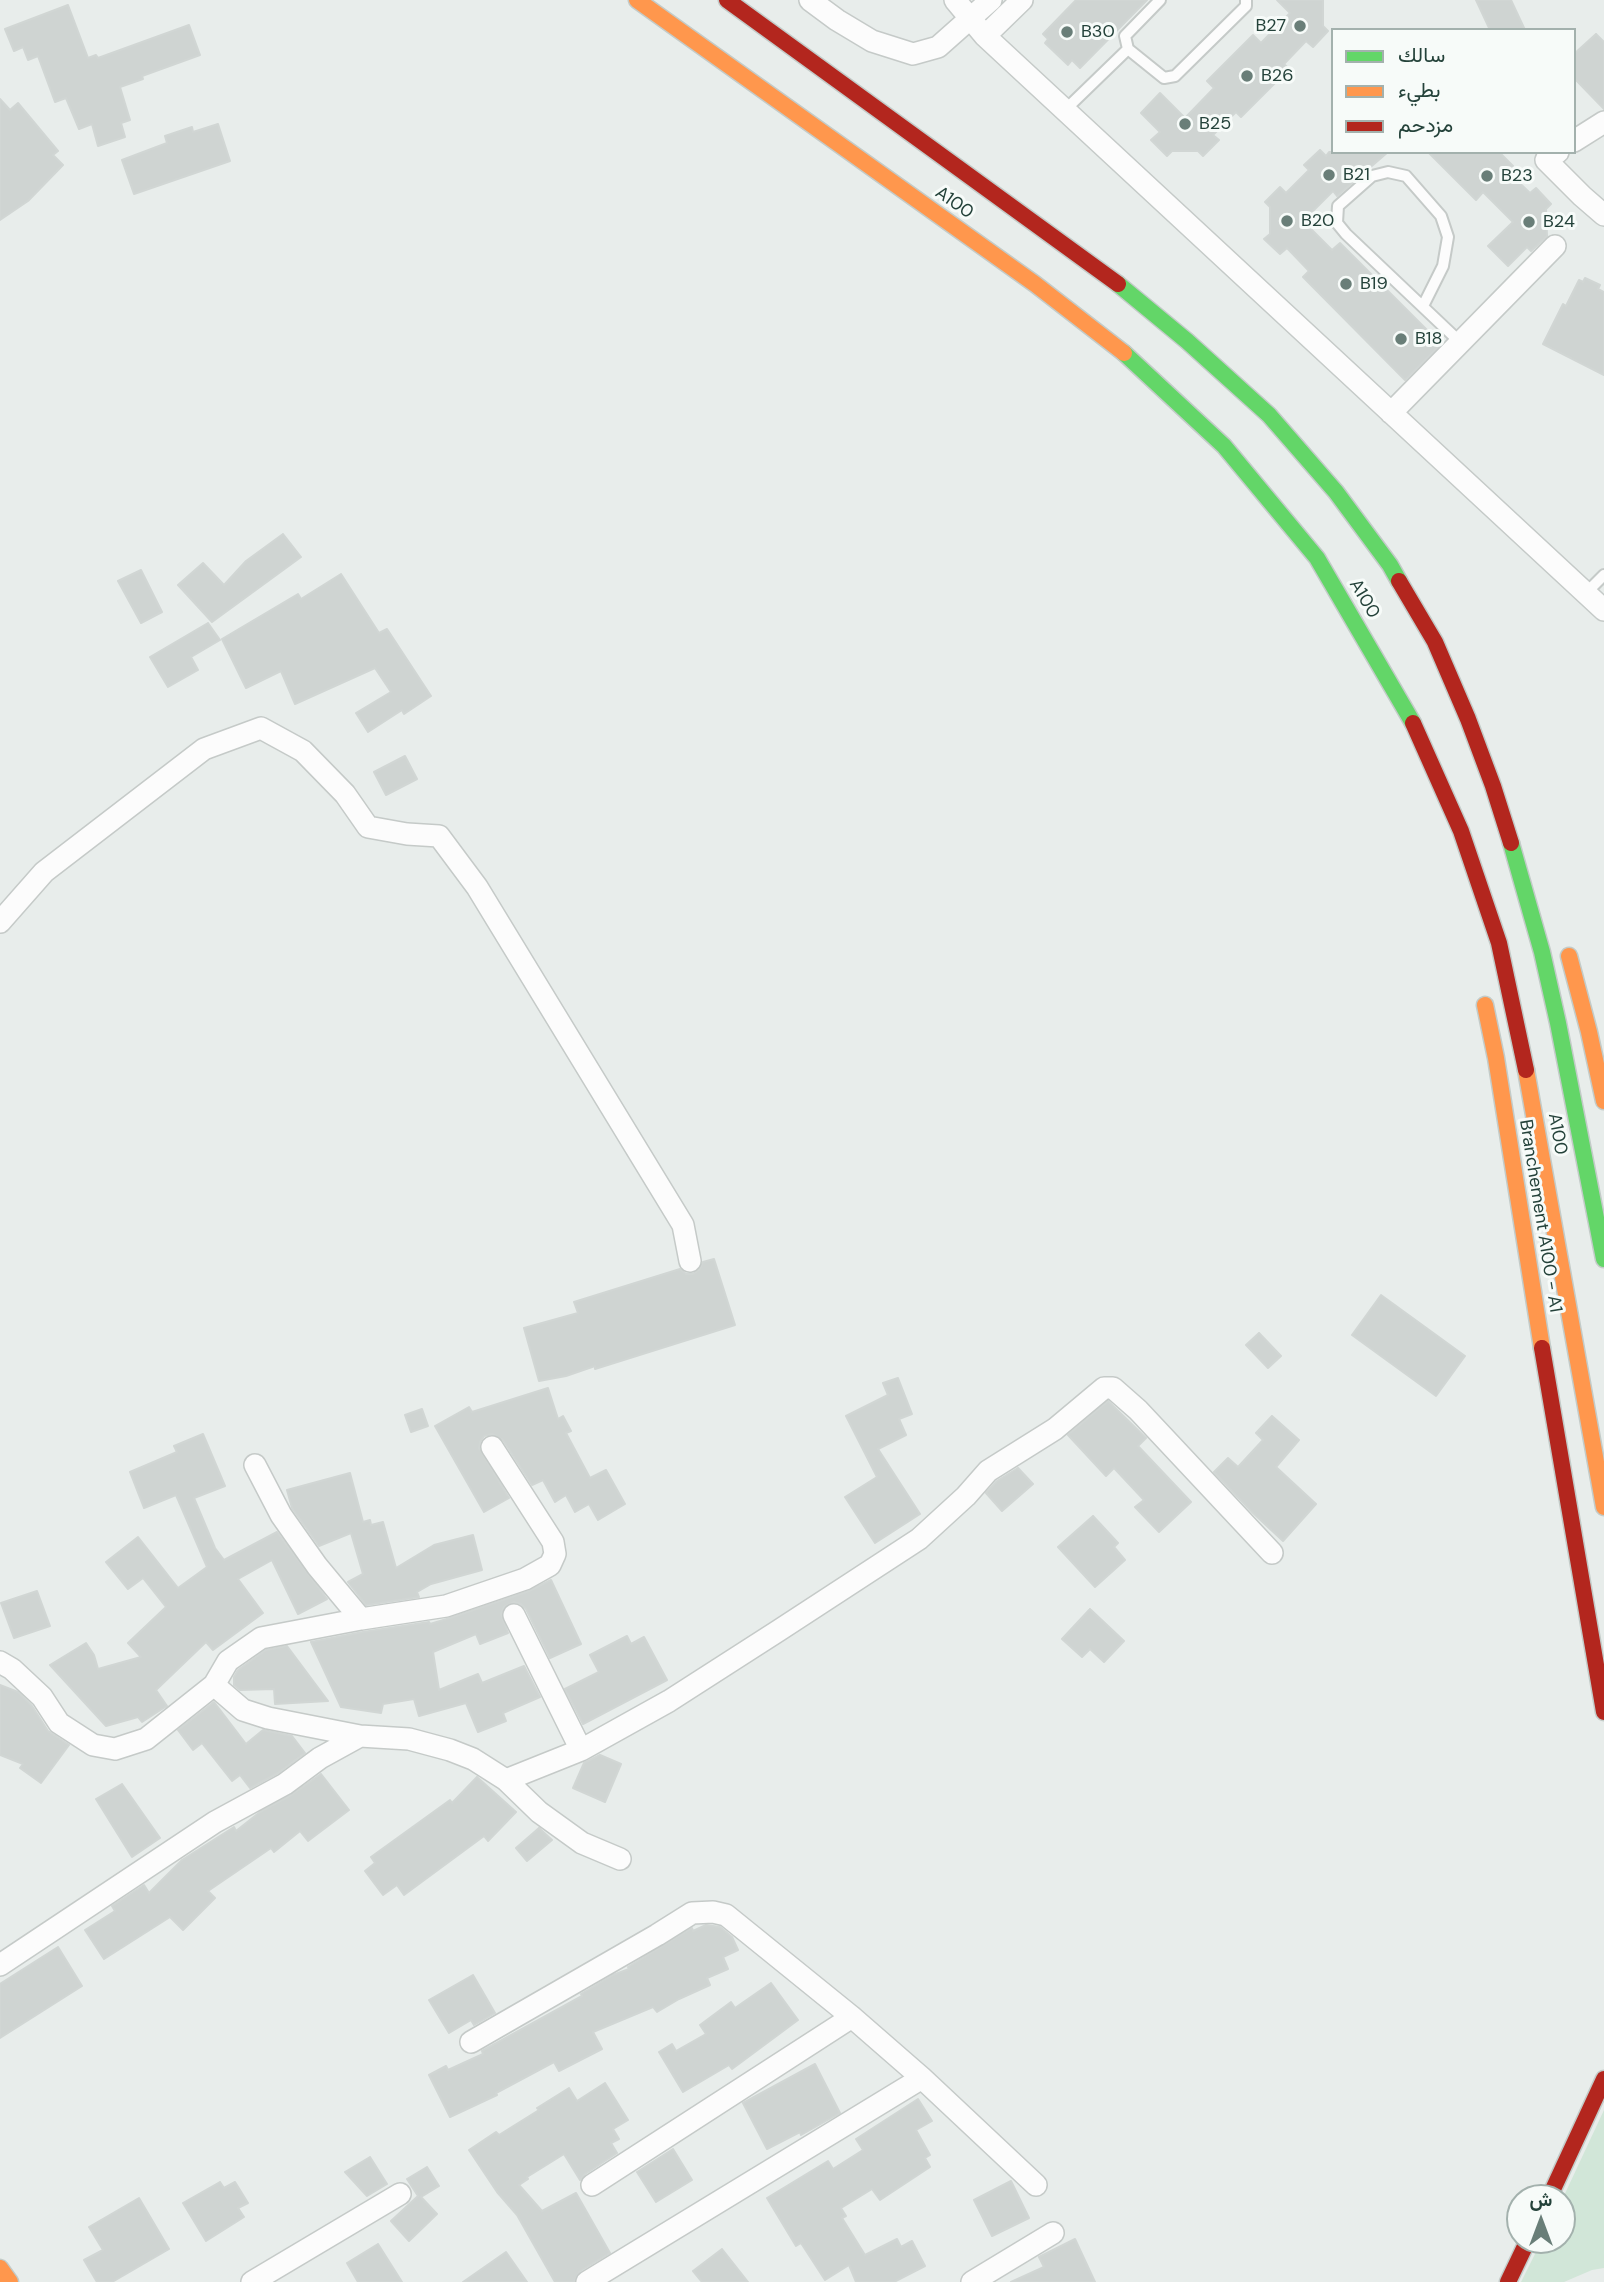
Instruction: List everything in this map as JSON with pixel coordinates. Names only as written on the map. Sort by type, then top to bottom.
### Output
[{"type":"main road","name":"A100","points":[[637,0],[1035,284],[1137,363],[1224,446],[1317,558],[1419,731],[1461,831],[1499,943],[1526,1069],[1604,1507]]},
{"type":"main road","name":"A100","points":[[727,0],[1102,271],[1208,360],[1269,415],[1336,492],[1390,565],[1435,642],[1493,786],[1542,952],[1604,1259]]},
{"type":"main road","points":[[1435,642],[1511,789]]},
{"type":"main road","points":[[1419,731],[1446,836]]},
{"type":"main road","points":[[1563,937],[1589,1032],[1604,1101]]},
{"type":"main road","name":"Branchement A100 - A1","points":[[1483,993],[1604,1712]]},
{"type":"main road","points":[[1556,2184],[1604,2079]]},
{"type":"main road","points":[[1508,2282],[1521,2254]]},
{"type":"main road","points":[[0,2268],[10,2282]]},
{"type":"street","points":[[810,0],[872,41],[913,54],[938,47],[992,0]]},
{"type":"street","points":[[955,0],[985,36],[1604,610]]},
{"type":"street","points":[[985,36],[1022,0]]},
{"type":"street","points":[[1576,140],[1604,122]]},
{"type":"street","points":[[1555,154],[1546,160],[1604,215]]},
{"type":"street","points":[[1391,413],[1555,246]]},
{"type":"street","points":[[0,922],[44,872],[204,749],[261,728],[303,751],[345,794],[368,827],[439,836],[477,887],[683,1225],[690,1261]]},
{"type":"street","points":[[506,1780],[581,1750],[680,1694],[919,1539],[966,1496],[988,1471],[1055,1429],[1104,1388],[1113,1388],[1138,1410],[1272,1553]]},
{"type":"street","points":[[0,1662],[12,1669],[42,1697],[59,1723],[93,1745],[115,1749],[146,1739],[214,1685],[228,1661],[261,1638],[446,1606],[525,1579],[550,1565],[555,1554],[553,1542],[492,1447]]},
{"type":"street","points":[[255,1465],[281,1515],[317,1566],[361,1619]]},
{"type":"street","points":[[514,1615],[581,1750]]},
{"type":"street","points":[[214,1685],[243,1710],[268,1718],[360,1736],[409,1739],[474,1759],[506,1780],[539,1812],[582,1843],[620,1859]]},
{"type":"street","points":[[0,1965],[215,1822],[285,1784],[320,1758],[360,1736]]},
{"type":"street","points":[[471,2042],[657,1936],[692,1913],[713,1912],[726,1915],[852,2017],[922,2078],[1036,2185]]},
{"type":"street","points":[[592,2185],[852,2017]]},
{"type":"street","points":[[587,2282],[922,2078]]},
{"type":"street","points":[[252,2282],[400,2194]]},
{"type":"street","points":[[972,2282],[1053,2233]]},
{"type":"lane","points":[[1160,0],[1125,36],[1128,49],[1164,78],[1175,76],[1246,6],[1246,0]]},
{"type":"lane","points":[[1065,111],[1128,49]]},
{"type":"lane","points":[[1423,306],[1443,265],[1448,237],[1441,216],[1406,176],[1388,172],[1371,176],[1338,206],[1337,223],[1423,306],[1461,342]]},
{"type":"lane","points":[[1586,593],[1604,575]]},
{"type":"green space","points":[[1604,2110],[1604,2268],[1564,2282],[1521,2282],[1535,2254],[1576,2254],[1576,2184],[1569,2184]]},
{"type":"building","name":"B30","points":[[1076,0],[1147,0],[1080,68],[1072,60],[1068,65],[1045,43],[1048,39],[1043,34]]},
{"type":"building","points":[[1277,0],[1323,0],[1323,26],[1328,31],[1313,47],[1306,41],[1284,64],[1289,69],[1241,117],[1236,112],[1213,135],[1219,140],[1203,156],[1198,151],[1172,151],[1167,156],[1151,140],[1160,132],[1141,113],[1160,93],[1185,118],[1214,88],[1207,81],[1253,35],[1261,43],[1290,13]]},
{"type":"building","points":[[1476,0],[1511,0],[1524,28],[1489,28]]},
{"type":"building","points":[[68,5],[88,58],[96,55],[98,58],[189,25],[200,55],[120,87],[130,120],[121,123],[125,137],[98,146],[92,124],[79,129],[66,98],[55,102],[38,56],[28,60],[23,47],[14,51],[5,29]]},
{"type":"building","points":[[1596,34],[1604,42],[1604,109],[1576,80],[1576,52]]},
{"type":"building","points":[[0,99],[10,110],[18,103],[58,151],[53,155],[63,165],[28,201],[0,220]]},
{"type":"building","points":[[218,124],[230,161],[134,194],[122,160],[167,143],[165,136],[192,127],[193,132]]},
{"type":"building","points":[[1320,150],[1326,156],[1329,152],[1386,154],[1337,196],[1333,191],[1303,221],[1332,250],[1340,243],[1441,344],[1405,380],[1303,277],[1309,271],[1287,248],[1280,254],[1264,239],[1270,234],[1270,207],[1265,202],[1280,187],[1286,193],[1309,170],[1304,165]]},
{"type":"building","points":[[1430,154],[1501,154],[1513,166],[1507,171],[1530,193],[1536,188],[1551,204],[1546,209],[1547,236],[1531,251],[1527,247],[1508,266],[1488,246],[1513,222],[1483,192],[1476,200]]},
{"type":"building","points":[[1585,278],[1600,285],[1598,289],[1604,292],[1604,375],[1543,344],[1563,304],[1566,306],[1579,280],[1583,282]]},
{"type":"building","points":[[283,534],[301,557],[212,622],[178,585],[203,563],[224,585],[246,561]]},
{"type":"building","points":[[141,570],[162,612],[141,623],[118,581]]},
{"type":"building","points":[[341,574],[379,633],[387,629],[431,696],[404,714],[402,710],[368,732],[356,713],[391,692],[375,668],[295,704],[281,671],[246,688],[222,639],[298,594],[301,599]]},
{"type":"building","points":[[208,623],[220,640],[191,657],[198,670],[168,687],[150,657]]},
{"type":"building","points":[[405,756],[417,779],[386,795],[374,772]]},
{"type":"building","points":[[714,1259],[735,1325],[595,1369],[595,1366],[566,1376],[539,1381],[524,1328],[578,1313],[574,1302],[680,1269],[686,1274],[693,1274],[703,1262]]},
{"type":"building","points":[[1381,1295],[1465,1356],[1436,1396],[1352,1335]]},
{"type":"building","points":[[1259,1333],[1281,1356],[1268,1368],[1246,1345]]},
{"type":"building","points":[[898,1378],[912,1414],[899,1419],[906,1435],[878,1449],[920,1514],[875,1543],[845,1497],[877,1477],[846,1416],[888,1395],[883,1383]]},
{"type":"building","points":[[548,1388],[558,1419],[563,1416],[571,1431],[566,1433],[590,1478],[606,1470],[625,1504],[598,1520],[589,1504],[575,1512],[566,1495],[555,1502],[543,1480],[532,1485],[503,1440],[492,1434],[484,1436],[479,1448],[509,1498],[484,1512],[435,1426],[469,1407],[472,1412]]},
{"type":"building","points":[[1108,1401],[1146,1438],[1138,1446],[1191,1502],[1159,1532],[1135,1507],[1144,1500],[1114,1468],[1106,1476],[1068,1435]]},
{"type":"building","points":[[422,1409],[428,1426],[411,1432],[405,1415]]},
{"type":"building","points":[[1272,1416],[1299,1440],[1276,1467],[1316,1504],[1283,1541],[1214,1472],[1228,1458],[1238,1467],[1263,1440],[1256,1433]]},
{"type":"building","points":[[203,1434],[225,1486],[194,1498],[215,1548],[224,1560],[277,1532],[327,1599],[298,1614],[272,1560],[238,1579],[263,1613],[213,1650],[206,1642],[156,1690],[167,1706],[142,1722],[138,1717],[106,1726],[50,1665],[86,1643],[94,1655],[98,1669],[141,1657],[128,1643],[166,1607],[143,1578],[128,1589],[106,1562],[138,1537],[178,1588],[207,1567],[176,1495],[144,1508],[130,1472],[177,1452],[174,1446]]},
{"type":"building","points":[[1018,1468],[1033,1484],[1002,1511],[986,1493],[997,1481]]},
{"type":"building","points":[[350,1473],[363,1522],[370,1520],[371,1525],[383,1522],[396,1568],[434,1545],[473,1535],[482,1570],[431,1584],[417,1592],[419,1597],[366,1605],[348,1582],[363,1574],[351,1533],[319,1546],[292,1508],[287,1490]]},
{"type":"building","points":[[1093,1516],[1118,1543],[1114,1547],[1125,1560],[1095,1587],[1058,1547]]},
{"type":"building","points":[[551,1580],[581,1644],[550,1658],[526,1609],[514,1602],[504,1607],[501,1614],[508,1633],[480,1644],[476,1634],[433,1652],[439,1690],[478,1674],[482,1683],[524,1666],[540,1697],[503,1713],[506,1721],[478,1732],[466,1703],[419,1716],[414,1699],[383,1704],[381,1713],[341,1707],[311,1642],[429,1622],[430,1624],[529,1591]]},
{"type":"building","points":[[37,1591],[50,1626],[14,1638],[1,1603]]},
{"type":"building","points":[[1090,1609],[1124,1641],[1104,1662],[1090,1649],[1082,1657],[1062,1639]]},
{"type":"building","points":[[627,1636],[631,1644],[644,1637],[667,1680],[583,1724],[565,1689],[599,1672],[590,1655]]},
{"type":"building","points":[[287,1646],[328,1701],[275,1704],[274,1689],[240,1690],[234,1685],[238,1670],[266,1650]]},
{"type":"building","points":[[0,1685],[18,1692],[32,1706],[48,1731],[69,1745],[41,1783],[20,1768],[23,1764],[0,1755]]},
{"type":"building","points":[[214,1702],[246,1744],[263,1730],[292,1736],[305,1753],[278,1773],[250,1788],[240,1775],[232,1781],[202,1743],[193,1750],[178,1730]]},
{"type":"building","points":[[600,1755],[621,1764],[605,1802],[573,1788],[584,1763]]},
{"type":"building","points":[[321,1774],[349,1810],[308,1841],[300,1831],[274,1852],[271,1848],[208,1891],[215,1898],[183,1930],[170,1917],[104,1959],[85,1930],[115,1911],[112,1906],[144,1885],[149,1893],[182,1860],[234,1827],[236,1831],[260,1812]]},
{"type":"building","points":[[477,1777],[516,1812],[488,1841],[484,1836],[404,1895],[397,1885],[383,1895],[365,1871],[375,1863],[371,1857],[450,1800],[452,1803]]},
{"type":"building","points":[[122,1784],[160,1838],[132,1857],[96,1799]]},
{"type":"building","points":[[539,1828],[552,1840],[527,1861],[516,1848]]},
{"type":"building","points":[[706,1925],[720,1927],[732,1937],[738,1950],[723,1957],[728,1969],[707,1978],[710,1985],[657,2012],[653,2007],[593,2032],[602,2049],[559,2071],[554,2062],[496,2093],[497,2095],[450,2117],[429,2075],[446,2066],[448,2070],[483,2054],[482,2051],[582,1996],[581,1994],[613,1975],[629,1969],[628,1967],[692,1928],[693,1931]]},
{"type":"building","points":[[58,1947],[82,1986],[0,2038],[0,1984]]},
{"type":"building","points":[[473,1975],[495,2013],[474,2025],[471,2020],[449,2033],[429,2000]]},
{"type":"building","points":[[771,1983],[798,2020],[732,2069],[729,2065],[683,2092],[659,2052],[672,2044],[676,2051],[706,2034],[700,2025],[731,2002],[735,2008]]},
{"type":"building","points":[[815,2064],[840,2113],[801,2135],[800,2132],[767,2149],[743,2103]]},
{"type":"building","points":[[605,2083],[628,2120],[613,2129],[619,2139],[611,2143],[617,2153],[580,2180],[564,2154],[519,2185],[542,2211],[576,2193],[610,2253],[580,2271],[574,2282],[555,2282],[517,2215],[497,2192],[469,2150],[496,2132],[499,2135],[569,2088],[577,2101]]},
{"type":"building","points":[[918,2099],[932,2121],[916,2130],[930,2155],[925,2158],[930,2167],[880,2200],[872,2189],[841,2208],[846,2216],[842,2218],[865,2255],[897,2239],[901,2247],[912,2241],[925,2266],[894,2282],[856,2282],[849,2265],[825,2280],[801,2243],[796,2246],[767,2198],[828,2161],[833,2169],[863,2150],[856,2139]]},
{"type":"building","points":[[673,2149],[692,2180],[656,2202],[637,2172]]},
{"type":"building","points":[[370,2157],[387,2184],[367,2196],[345,2172]]},
{"type":"building","points":[[427,2167],[439,2186],[421,2197],[437,2214],[409,2241],[391,2221],[418,2196],[407,2179]]},
{"type":"building","points":[[1011,2181],[1029,2218],[992,2236],[974,2200]]},
{"type":"building","points":[[220,2182],[224,2188],[235,2182],[248,2203],[238,2208],[244,2217],[206,2241],[183,2203]]},
{"type":"building","points":[[139,2198],[169,2249],[112,2282],[97,2282],[84,2260],[103,2250],[89,2227]]},
{"type":"building","points":[[1075,2239],[1095,2282],[1011,2282],[1044,2267],[1039,2257]]},
{"type":"building","points":[[378,2244],[402,2282],[358,2282],[347,2263]]},
{"type":"building","points":[[722,2249],[748,2282],[702,2282],[693,2271]]},
{"type":"building","points":[[506,2252],[527,2282],[463,2282]]},
{"type":"traffic: fast","points":[[1118,284],[1187,341],[1269,415],[1336,492],[1399,581]]},
{"type":"traffic: fast","points":[[1124,353],[1224,446],[1317,558],[1413,723]]},
{"type":"traffic: fast","points":[[1511,843],[1542,952],[1558,1023],[1604,1259]]},
{"type":"traffic: slow","points":[[637,0],[1035,284],[1124,353]]},
{"type":"traffic: slow","points":[[1569,956],[1604,1101]]},
{"type":"traffic: slow","points":[[1485,1005],[1496,1058],[1542,1348]]},
{"type":"traffic: slow","points":[[1526,1070],[1604,1507]]},
{"type":"traffic: slow","points":[[0,2268],[10,2282]]},
{"type":"traffic: jam","points":[[727,0],[1118,284]]},
{"type":"traffic: jam","points":[[1399,581],[1435,642],[1468,719],[1511,843]]},
{"type":"traffic: jam","points":[[1413,723],[1461,831],[1499,943],[1526,1070]]},
{"type":"traffic: jam","points":[[1542,1348],[1604,1712]]},
{"type":"traffic: jam","points":[[1555,2184],[1604,2079]]},
{"type":"traffic: jam","points":[[1508,2282],[1521,2254]]},
{"type":"place","name":"B27","points":[[1300,26]]},
{"type":"place","name":"B30","points":[[1067,32]]},
{"type":"place","name":"B26","points":[[1247,76]]},
{"type":"place","name":"B25","points":[[1185,124]]},
{"type":"place","name":"B21","points":[[1329,175]]},
{"type":"place","name":"B23","points":[[1487,176]]},
{"type":"place","name":"B20","points":[[1287,221]]},
{"type":"place","name":"B24","points":[[1529,222]]},
{"type":"place","name":"B19","points":[[1346,284]]},
{"type":"place","name":"B18","points":[[1401,339]]}]
